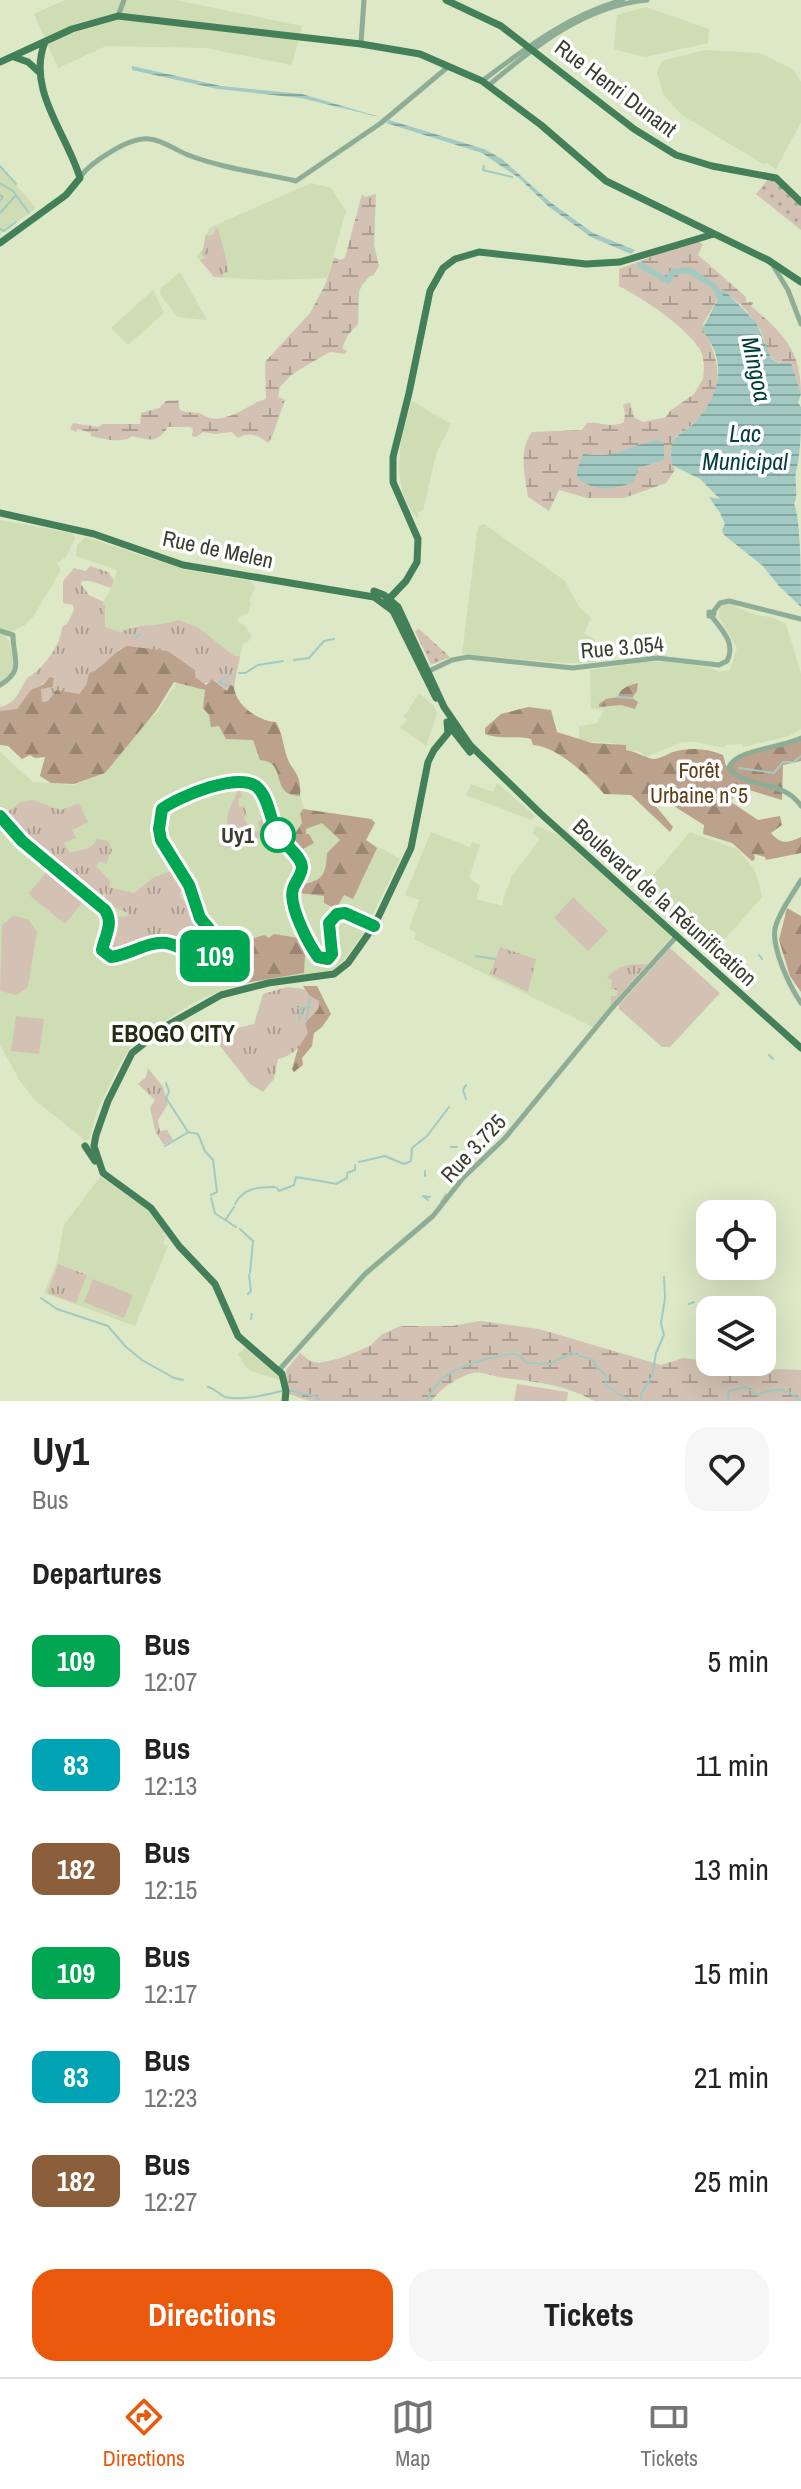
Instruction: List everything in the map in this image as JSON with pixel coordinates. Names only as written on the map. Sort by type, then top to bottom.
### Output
[{"type":"main road","name":"Rue Henri Dunant","points":[[446,0],[494,21],[634,129],[676,155],[712,166],[776,178],[801,202]]},
{"type":"main road","points":[[0,62],[72,29],[118,16],[361,44],[420,54],[486,83],[541,125],[601,178],[768,260],[801,282]]},
{"type":"main road","points":[[0,243],[66,195],[80,178],[48,105],[39,72],[40,54],[45,42]]},
{"type":"main road","points":[[13,56],[28,62],[39,72]]},
{"type":"main road","points":[[497,78],[498,93]]},
{"type":"main road","points":[[692,238],[693,223]]},
{"type":"main road","points":[[393,597],[417,562],[416,533],[393,482],[393,457],[430,291],[436,277],[455,259],[479,252],[586,264],[620,262],[716,233]]},
{"type":"main road","name":"Rue de Melen","points":[[0,512],[94,534],[183,565],[393,597]]},
{"type":"main road","name":"Rue de Melen","points":[[0,512],[103,532],[187,562],[374,591]]},
{"type":"main road","points":[[374,591],[393,597]]},
{"type":"main road","points":[[374,591],[387,591],[393,597]]},
{"type":"main road","name":"Boulevard de la Réunification","points":[[393,597],[398,620],[457,732],[473,754],[801,1048]]},
{"type":"main road","name":"Boulevard de la Réunification","points":[[426,672],[447,722],[457,732]]},
{"type":"main road","points":[[99,1167],[95,1140],[108,1101],[135,1049],[221,995],[268,983],[334,974],[348,963],[374,926],[411,848],[428,762],[448,733],[447,722]]},
{"type":"main road","points":[[437,747],[457,732]]},
{"type":"main road","points":[[95,1140],[85,1146],[99,1167],[119,1187],[151,1208],[179,1246],[215,1284],[238,1336],[279,1370],[284,1381],[285,1401]]},
{"type":"street","points":[[118,16],[124,0]]},
{"type":"street","points":[[361,44],[364,0]]},
{"type":"street","points":[[486,83],[576,17],[623,0]]},
{"type":"street","points":[[486,83],[497,78],[532,48],[578,20],[613,7],[647,0]]},
{"type":"street","points":[[80,178],[94,164],[116,151],[137,140],[150,139],[199,158],[296,181],[385,119],[450,66]]},
{"type":"street","points":[[768,260],[788,290],[801,324]]},
{"type":"street","name":"Rue 3.054","points":[[426,672],[452,660],[468,657],[573,668],[657,658],[719,665],[727,661],[731,650],[713,614],[720,603],[729,601],[801,619]]},
{"type":"street","points":[[0,631],[13,635],[17,664],[14,674],[0,685]]},
{"type":"street","points":[[801,738],[780,747],[737,756],[729,768],[737,775],[785,791],[795,797],[801,806]]},
{"type":"street","points":[[0,816],[22,841],[105,910],[109,923],[102,950],[111,957],[158,943],[173,945],[199,957],[219,954],[222,944],[200,918],[189,885],[161,840],[160,818],[162,809],[181,798],[236,781],[249,782],[258,788],[278,835],[301,862],[302,870],[291,892],[298,919],[318,957],[328,959],[332,954],[329,923],[337,914],[345,913],[374,926]]},
{"type":"street","points":[[801,880],[774,933],[784,970],[801,1003]]},
{"type":"street","name":"Rue 3.725","points":[[279,1370],[365,1274],[433,1216],[463,1178],[505,1138],[612,1008],[678,936]]},
{"type":"shaded area","points":[[65,0],[175,0],[302,26],[292,65],[206,48],[106,46],[58,68],[34,14]]},
{"type":"shaded area","points":[[646,7],[709,29],[708,43],[645,57],[614,49],[617,15]]},
{"type":"shaded area","points":[[705,50],[760,53],[794,70],[801,82],[801,122],[776,169],[682,115],[663,94],[657,72],[662,61]]},
{"type":"shaded area","points":[[0,166],[36,208],[0,234]]},
{"type":"shaded area","points":[[311,183],[331,188],[346,211],[327,278],[266,280],[214,277],[196,256],[203,249],[209,228]]},
{"type":"shaded area","points":[[180,272],[207,320],[177,317],[160,294],[161,288]]},
{"type":"shaded area","points":[[153,290],[164,313],[128,345],[111,328]]},
{"type":"shaded area","points":[[412,401],[451,424],[436,454],[423,511],[418,512],[418,518],[402,492],[399,470],[401,437]]},
{"type":"shaded area","points":[[0,520],[72,533],[75,538],[66,557],[57,563],[61,570],[33,617],[25,625],[5,635],[15,664],[9,675],[0,682]]},
{"type":"shaded area","points":[[484,524],[565,581],[579,607],[591,618],[584,633],[595,640],[596,662],[568,663],[462,654],[477,533],[479,526]]},
{"type":"shaded area","points":[[85,537],[186,570],[251,581],[255,588],[248,613],[237,621],[251,635],[250,640],[243,644],[240,656],[234,657],[199,628],[133,626],[121,632],[105,627],[101,605],[112,587],[117,570],[76,556],[77,545]]},
{"type":"shaded area","points":[[724,604],[786,624],[801,674],[801,729],[789,736],[743,747],[742,744],[725,745],[724,748],[682,742],[646,757],[641,752],[626,750],[614,743],[579,741],[579,726],[597,723],[604,710],[591,708],[590,670],[666,662],[709,667],[719,672],[730,670],[737,648],[719,617],[720,606]]},
{"type":"shaded area","points":[[177,682],[199,688],[264,728],[292,768],[304,809],[371,819],[375,823],[366,840],[400,859],[364,932],[332,971],[263,980],[222,990],[191,1004],[140,1037],[117,1069],[86,1141],[35,1100],[20,1081],[0,1045],[0,752],[33,782],[74,785],[106,773],[128,736],[157,713]]},
{"type":"shaded area","points":[[419,693],[433,705],[437,714],[426,746],[400,727],[408,720],[402,716]]},
{"type":"shaded area","points":[[497,783],[535,816],[531,820],[466,795],[471,784],[493,792]]},
{"type":"shaded area","points":[[536,826],[558,835],[581,851],[672,936],[593,1027],[414,939],[416,933],[409,929],[419,901],[422,901],[405,895],[431,832],[470,847],[472,842],[480,845],[469,878],[480,886],[476,899],[503,906],[512,876],[540,839],[532,833]]},
{"type":"shaded area","points":[[690,832],[737,849],[754,869],[762,897],[709,957],[639,892]]},
{"type":"shaded area","points":[[100,1177],[150,1211],[164,1232],[162,1235],[166,1236],[163,1244],[168,1246],[135,1326],[44,1293],[57,1262],[64,1225]]},
{"type":"shaded area","points":[[246,1347],[279,1374],[281,1380],[251,1371],[245,1366],[238,1354]]},
{"type":"green space","points":[[769,178],[801,206],[801,230],[756,194]]},
{"type":"green space","points":[[362,194],[365,197],[376,194],[374,245],[379,266],[359,292],[358,324],[342,348],[347,351],[345,354],[330,352],[291,375],[280,387],[278,397],[285,400],[268,443],[254,435],[238,438],[232,432],[203,432],[196,437],[192,436],[193,429],[190,427],[168,427],[153,439],[133,436],[118,440],[70,429],[73,423],[98,427],[103,424],[140,424],[141,413],[159,408],[166,401],[179,400],[181,410],[217,419],[266,399],[265,362],[310,313],[326,283],[334,257],[340,260],[345,258]]},
{"type":"green space","points":[[216,228],[219,235],[206,239],[213,266],[227,263],[228,272],[223,273],[223,277],[214,277],[200,260],[206,257],[202,256],[206,233],[207,236],[213,235]]},
{"type":"green space","points":[[220,235],[227,263],[213,267],[206,239]]},
{"type":"green space","points":[[696,240],[703,244],[698,255],[746,297],[746,302],[754,302],[751,306],[788,344],[798,365],[801,394],[791,364],[781,363],[770,356],[753,318],[723,290],[703,324],[717,367],[716,388],[702,414],[676,436],[671,453],[675,470],[666,483],[624,498],[587,498],[559,490],[549,511],[528,497],[524,455],[532,432],[582,430],[587,423],[619,424],[624,422],[623,405],[630,402],[634,417],[643,422],[666,417],[694,394],[703,379],[702,355],[684,331],[619,286],[619,269]]},
{"type":"green space","points":[[90,566],[108,572],[114,580],[111,588],[90,581],[82,581],[81,584],[89,595],[104,602],[105,627],[121,632],[178,620],[199,628],[234,656],[240,656],[234,686],[227,691],[214,680],[203,684],[195,677],[195,670],[168,651],[121,648],[96,672],[89,673],[86,685],[79,694],[56,690],[48,701],[41,702],[41,689],[54,680],[48,681],[37,687],[16,710],[0,711],[0,707],[14,700],[27,679],[49,657],[62,627],[74,610],[73,605],[63,603],[63,581],[74,568],[86,571]]},
{"type":"green space","points":[[419,629],[450,657],[431,665],[415,631]]},
{"type":"green space","points":[[127,646],[168,651],[195,670],[195,677],[206,685],[212,679],[227,691],[230,685],[234,686],[238,699],[249,711],[262,719],[276,722],[288,760],[298,776],[300,796],[284,790],[274,766],[260,760],[253,740],[226,739],[219,726],[211,727],[209,715],[203,708],[205,690],[174,682],[156,711],[105,773],[74,784],[51,783],[40,776],[45,757],[30,755],[22,759],[8,746],[0,745],[0,711],[17,709],[31,690],[50,677],[54,678],[52,687],[41,689],[42,702],[48,701],[56,690],[79,694],[86,685],[89,673]]},
{"type":"green space","points":[[638,683],[632,698],[638,702],[635,709],[621,705],[599,707],[606,699],[618,697],[623,689]]},
{"type":"green space","name":"Forêt Urbaine n°5","points":[[528,707],[551,710],[557,732],[592,743],[626,745],[626,750],[653,759],[679,750],[705,750],[723,755],[729,767],[735,758],[801,738],[801,761],[783,765],[782,800],[746,789],[734,794],[731,802],[758,820],[780,816],[782,825],[771,833],[785,842],[801,837],[801,853],[766,860],[754,854],[752,861],[732,843],[703,834],[704,825],[672,805],[673,802],[658,791],[650,799],[673,827],[670,832],[631,795],[604,794],[572,763],[552,751],[533,745],[531,739],[485,734],[485,728],[501,714]]},
{"type":"green space","points":[[239,788],[242,797],[238,799],[239,807],[244,806],[247,816],[244,817],[252,834],[260,830],[258,822],[269,815],[268,823],[254,845],[248,838],[225,849],[228,812]]},
{"type":"green space","points":[[33,800],[61,810],[79,803],[88,822],[72,830],[76,838],[64,843],[70,853],[89,848],[97,839],[108,841],[112,850],[106,864],[99,861],[96,866],[111,882],[109,887],[134,893],[154,877],[177,869],[184,880],[183,890],[179,894],[183,901],[191,901],[200,924],[214,943],[212,949],[201,954],[173,940],[112,952],[106,941],[113,933],[115,917],[129,913],[106,905],[106,891],[97,903],[22,841],[1,817],[21,802]]},
{"type":"green space","points":[[303,809],[371,819],[375,823],[366,840],[377,848],[353,899],[344,895],[336,909],[324,903],[324,896],[291,892],[294,886],[320,878],[327,853],[340,840],[322,823],[306,829],[306,834],[314,843],[294,854],[286,847],[302,823],[300,814]]},
{"type":"green space","points":[[46,873],[82,903],[65,924],[28,894]]},
{"type":"green space","points":[[573,897],[608,931],[588,951],[554,918]]},
{"type":"green space","points":[[787,908],[801,916],[801,992],[790,976],[779,940]]},
{"type":"green space","points":[[13,916],[28,919],[37,932],[28,987],[17,995],[0,991],[2,925]]},
{"type":"green space","points":[[274,934],[299,938],[305,956],[304,973],[245,983],[239,951],[251,939],[264,935],[269,938]]},
{"type":"green space","points":[[500,947],[536,959],[528,992],[490,974]]},
{"type":"green space","points":[[670,948],[720,993],[670,1047],[662,1047],[619,1009],[619,1005]]},
{"type":"green space","points":[[647,964],[611,1005],[611,996],[617,996],[617,990],[611,989],[612,980],[607,978],[611,973],[620,967]]},
{"type":"green space","points":[[303,986],[317,986],[331,1014],[314,1033],[312,1046],[302,1058],[303,1065],[294,1072],[292,1069],[298,1048],[308,1033],[305,1023],[319,1005],[319,1001],[310,996]]},
{"type":"green space","points":[[287,987],[313,990],[321,1005],[300,1046],[278,1059],[274,1079],[263,1092],[250,1084],[216,1041],[220,1032],[254,1024],[263,994]]},
{"type":"green space","points":[[16,1016],[44,1019],[39,1054],[11,1051]]},
{"type":"green space","points":[[148,1068],[163,1087],[168,1104],[158,1120],[160,1131],[167,1130],[173,1140],[164,1145],[156,1133],[150,1108],[155,1100],[138,1084],[146,1077]]},
{"type":"green space","points":[[58,1264],[87,1275],[76,1303],[47,1293]]},
{"type":"green space","points":[[93,1279],[133,1295],[124,1318],[84,1302]]},
{"type":"green space","points":[[480,1321],[539,1329],[661,1365],[683,1358],[696,1360],[696,1376],[776,1376],[776,1369],[801,1370],[801,1401],[594,1401],[550,1385],[484,1373],[462,1377],[439,1392],[432,1401],[309,1401],[289,1394],[286,1370],[300,1353],[310,1361],[319,1363],[370,1346],[381,1335],[400,1326],[452,1326]]},
{"type":"green space","points":[[517,1384],[568,1392],[567,1401],[514,1401]]},
{"type":"water","points":[[132,66],[221,86],[302,94],[383,118],[301,98],[218,89],[132,70]]},
{"type":"water","points":[[389,120],[484,149],[502,159],[550,202],[593,233],[635,250],[631,254],[591,237],[548,206],[519,178],[482,153],[386,123]]},
{"type":"water","name":"Lac Municipal","points":[[723,289],[756,322],[771,358],[779,363],[791,363],[801,394],[798,403],[801,407],[801,432],[794,504],[799,537],[801,607],[763,566],[724,535],[722,530],[725,524],[709,497],[720,499],[700,479],[672,465],[673,441],[702,414],[715,391],[718,379],[716,355],[702,330]]},
{"type":"water","points":[[657,440],[664,442],[664,460],[638,468],[634,482],[605,488],[591,486],[577,478],[583,454],[606,455]]},
{"type":"waterway","points":[[0,166],[16,184]]},
{"type":"waterway","points":[[484,166],[483,170],[512,177]]},
{"type":"waterway","points":[[0,183],[13,191],[29,213]]},
{"type":"waterway","points":[[0,195],[3,197],[0,201]]},
{"type":"waterway","points":[[0,213],[15,196]]},
{"type":"waterway","points":[[0,229],[4,231],[16,222]]},
{"type":"waterway","name":"Mingoa","points":[[640,265],[668,281],[673,272],[689,270],[714,286],[721,298]]},
{"type":"waterway","points":[[136,638],[140,634]]},
{"type":"waterway","points":[[294,660],[309,658],[324,641],[334,639]]},
{"type":"waterway","points":[[239,673],[258,665],[283,661]]},
{"type":"waterway","points":[[229,686],[219,682],[230,675]]},
{"type":"waterway","points":[[618,697],[632,698]]},
{"type":"waterway","points":[[739,768],[774,773],[783,762],[794,762],[801,756]]},
{"type":"waterway","points":[[759,955],[762,959]]},
{"type":"waterway","points":[[476,956],[495,959]]},
{"type":"waterway","points":[[306,1022],[310,999]]},
{"type":"waterway","points":[[298,1008],[310,1007]]},
{"type":"waterway","points":[[299,1020],[302,1010]]},
{"type":"waterway","points":[[769,1055],[773,1059]]},
{"type":"waterway","points":[[166,1083],[169,1092],[166,1098],[188,1132],[198,1134],[205,1151],[213,1160],[217,1192],[211,1195]]},
{"type":"waterway","points":[[466,1085],[463,1090],[466,1099]]},
{"type":"waterway","points":[[359,1162],[385,1156],[404,1164],[411,1161],[412,1148],[427,1136],[449,1107]]},
{"type":"waterway","points":[[165,1146],[187,1133]]},
{"type":"waterway","points":[[451,1147],[457,1147]]},
{"type":"waterway","points":[[347,1173],[355,1170],[355,1165]]},
{"type":"waterway","points":[[425,1171],[425,1176]]},
{"type":"waterway","points":[[321,1181],[336,1184],[347,1175]]},
{"type":"waterway","points":[[277,1188],[279,1191],[294,1185],[296,1177],[320,1181]]},
{"type":"waterway","points":[[235,1204],[247,1192],[275,1187]]},
{"type":"waterway","points":[[441,1202],[446,1194]]},
{"type":"waterway","points":[[428,1200],[423,1196],[430,1197]]},
{"type":"waterway","points":[[211,1198],[215,1213]]},
{"type":"waterway","points":[[226,1219],[234,1207]]},
{"type":"waterway","points":[[216,1214],[236,1227]]},
{"type":"waterway","points":[[240,1229],[253,1241],[250,1273]]},
{"type":"waterway","points":[[248,1294],[251,1291],[249,1275]]},
{"type":"waterway","points":[[641,1401],[664,1335],[661,1323],[664,1277]]},
{"type":"waterway","points":[[41,1298],[57,1309],[108,1326],[142,1360],[183,1380]]},
{"type":"waterway","points":[[689,1304],[694,1302]]},
{"type":"waterway","points":[[251,1319],[252,1314]]},
{"type":"waterway","points":[[427,1401],[447,1375],[477,1361],[514,1354],[527,1363],[550,1364],[571,1353],[593,1360],[605,1374],[606,1386],[631,1401]]},
{"type":"waterway","points":[[208,1387],[232,1398],[282,1391]]},
{"type":"waterway","points":[[728,1401],[729,1391],[746,1387],[757,1395],[775,1390],[785,1391],[800,1401]]},
{"type":"waterway","points":[[288,1390],[317,1397],[320,1401]]},
{"type":"bus line","name":"109","points":[[0,816],[22,841],[105,910],[109,923],[102,950],[111,957],[158,943],[173,945],[193,956],[205,958],[215,956],[222,950],[222,944],[200,918],[189,885],[161,840],[160,812],[181,798],[236,781],[249,782],[258,788],[278,835],[301,862],[302,870],[291,892],[298,919],[318,957],[331,957],[333,950],[329,923],[337,914],[345,913],[374,926]]},
{"type":"place","name":"Uy1","points":[[278,835]]},
{"type":"district","name":"EBOGO CITY","points":[[173,1033]]}]
